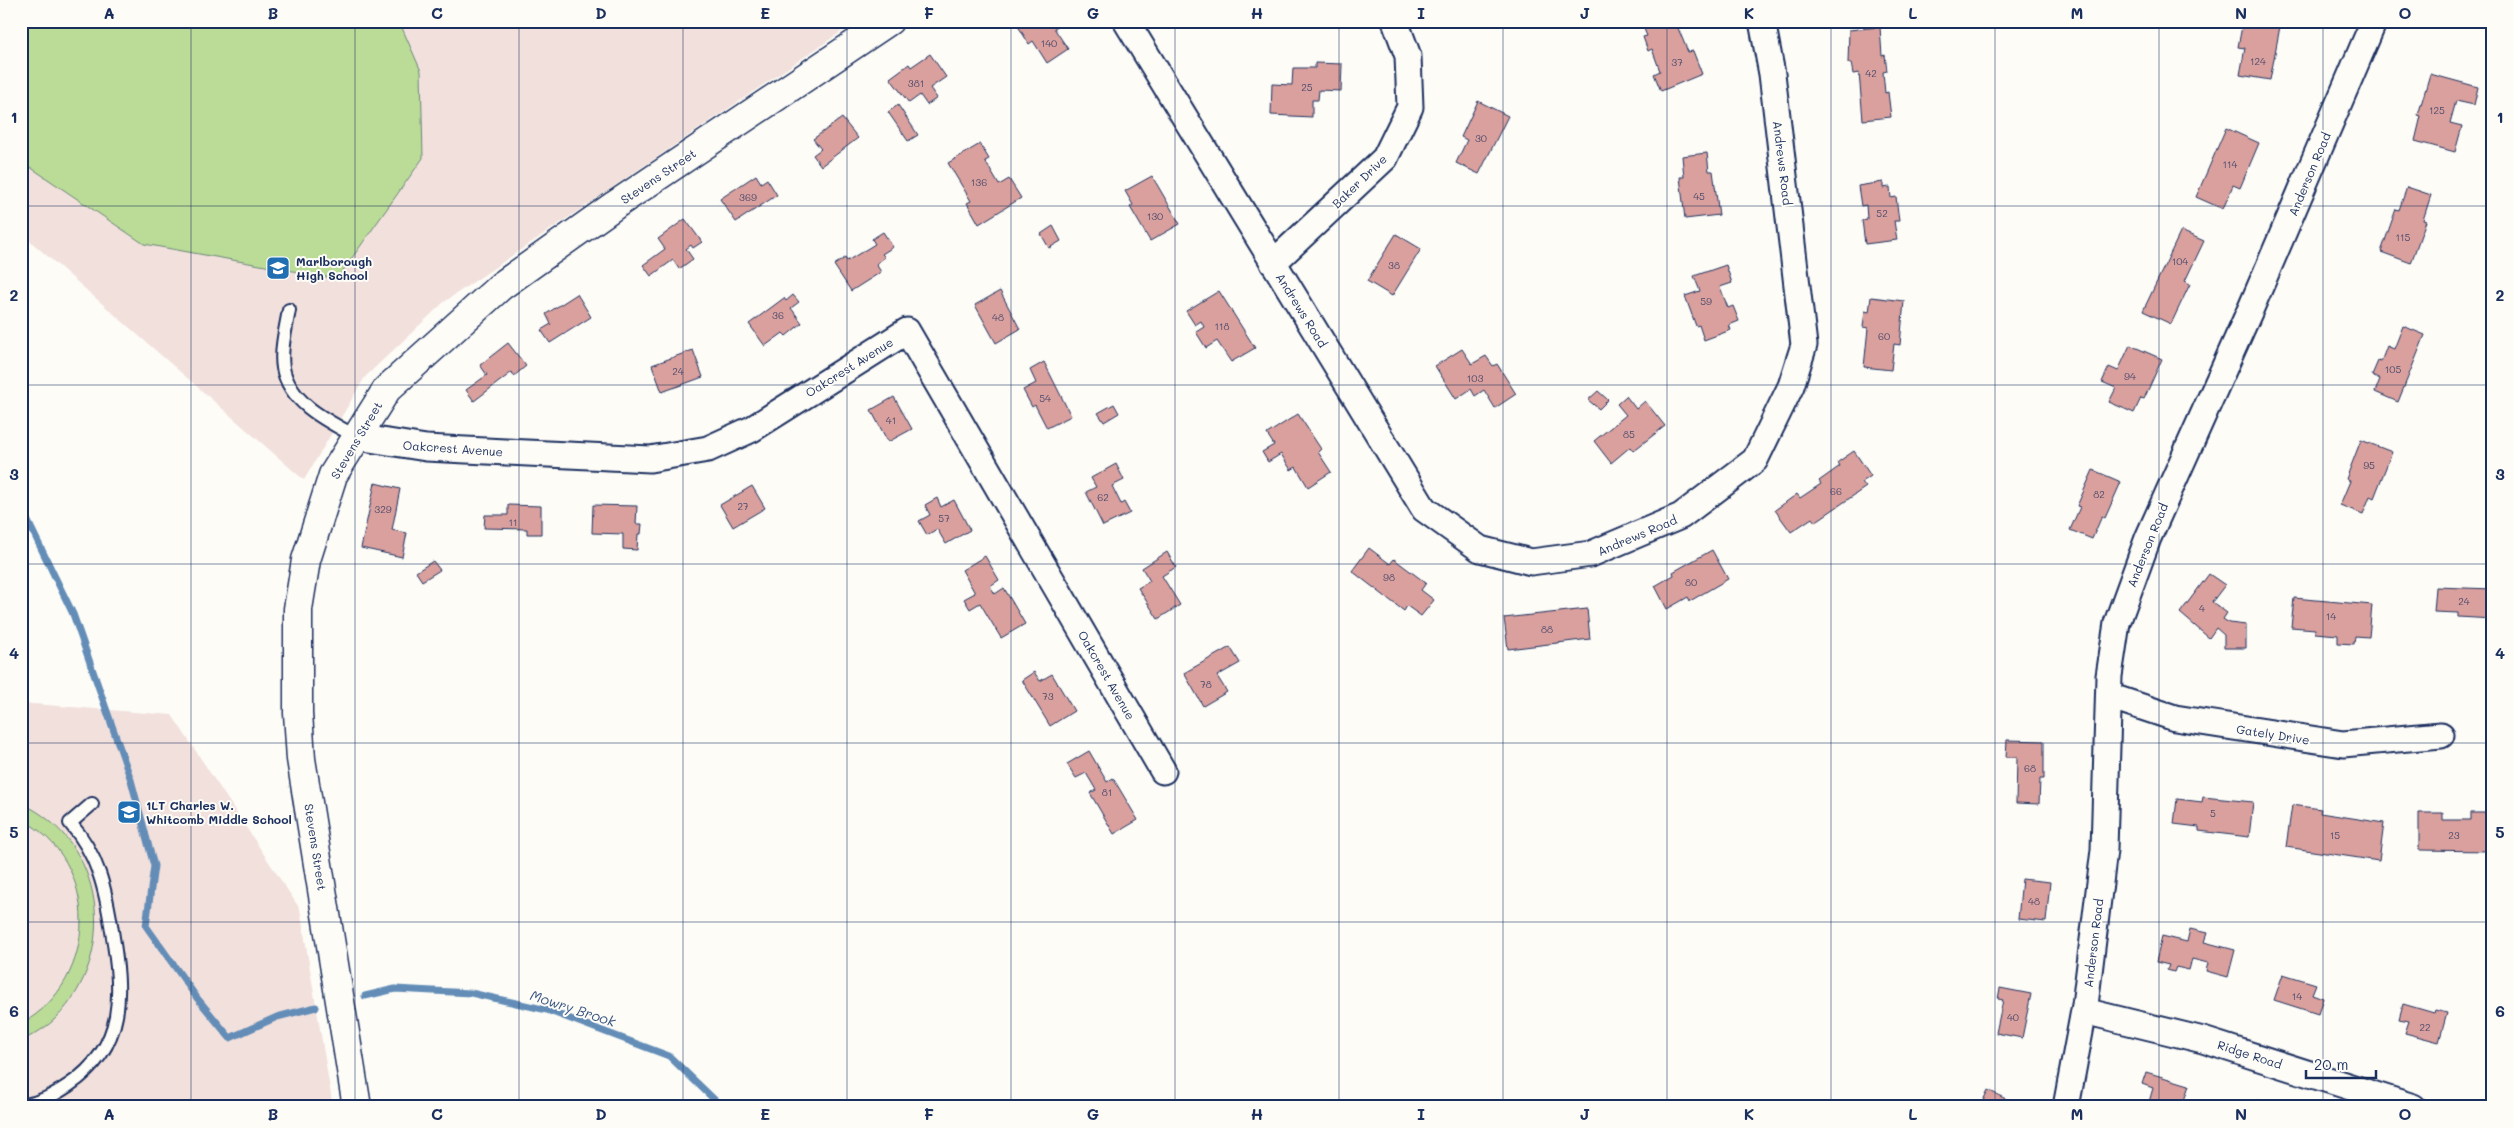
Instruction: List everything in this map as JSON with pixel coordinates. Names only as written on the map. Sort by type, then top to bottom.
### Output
[{"type":"street","name":"Stevens Street","points":[[357,1107],[301,759],[298,609],[306,560],[333,475],[387,389],[501,286],[615,205],[890,21]]},
{"type":"street","name":"Andrews Road","points":[[1126,21],[1424,509],[1480,549],[1531,562],[1591,554],[1681,516],[1755,460],[1791,386],[1804,345],[1775,93],[1762,21]]},
{"type":"street","name":"Baker Drive","points":[[1273,264],[1385,158],[1410,107],[1408,56],[1395,21]]},
{"type":"street","name":"Anderson Road","points":[[2066,1107],[2084,1011],[2104,850],[2109,696],[2117,623],[2148,538],[2251,308],[2374,21]]},
{"type":"street","name":"Oakcrest Avenue","points":[[357,437],[426,448],[650,459],[708,449],[752,429],[907,331],[1163,771]]},
{"type":"street","name":"Gately Drive","points":[[2109,696],[2175,718],[2342,744],[2441,735]]},
{"type":"street","name":"Ridge Road","points":[[2084,1011],[2203,1040],[2414,1107]]},
{"type":"lane","points":[[289,310],[283,366],[288,384],[300,402],[357,437]]},
{"type":"lane","points":[[21,1106],[36,1104],[56,1094],[88,1072],[108,1043],[117,1013],[120,978],[104,885],[84,839],[70,823],[92,804]]},
{"type":"shaded area","name":"Marlborough High School","points":[[21,21],[857,21],[444,302],[365,377],[304,480],[21,233]]},
{"type":"shaded area","name":"1LT Charles W. Whitcomb Middle School","points":[[21,703],[172,715],[300,909],[333,1107],[21,1107]]},
{"type":"green space","points":[[21,21],[399,21],[421,71],[423,158],[337,279],[144,244],[21,161]]},
{"type":"green space","points":[[21,803],[49,821],[71,844],[86,871],[94,901],[95,932],[89,963],[76,992],[52,1022],[21,1041],[21,1024],[47,1005],[66,980],[77,951],[81,921],[77,891],[66,863],[47,838],[21,819]]},
{"type":"building","points":[[1015,21],[1055,21],[1058,26],[1054,28],[1068,49],[1047,63],[1033,41],[1029,44]]},
{"type":"building","points":[[1663,21],[1675,21],[1688,52],[1693,51],[1702,74],[1661,91],[1654,74],[1660,71],[1652,49],[1648,51],[1643,37],[1647,36],[1644,29]]},
{"type":"building","points":[[2243,21],[2281,21],[2270,80],[2240,75],[2245,48],[2238,47]]},
{"type":"building","points":[[1880,27],[1882,56],[1885,55],[1887,71],[1883,72],[1885,93],[1888,92],[1891,117],[1863,120],[1859,73],[1853,74],[1851,63],[1848,63],[1849,30]]},
{"type":"building","points":[[930,54],[946,77],[930,88],[937,98],[927,105],[920,95],[909,103],[890,78],[909,64],[911,67]]},
{"type":"building","points":[[1315,63],[1342,64],[1341,91],[1319,90],[1318,100],[1312,100],[1312,117],[1271,115],[1272,84],[1292,85],[1293,68],[1315,68]]},
{"type":"building","points":[[2430,74],[2478,87],[2474,105],[2456,101],[2450,123],[2462,126],[2455,152],[2415,141],[2421,116],[2418,115]]},
{"type":"building","points":[[1478,101],[1508,116],[1479,174],[1456,163],[1467,140],[1461,137]]},
{"type":"building","points":[[898,105],[918,135],[908,141],[888,112]]},
{"type":"building","points":[[842,118],[858,138],[821,166],[813,155],[821,149],[813,139]]},
{"type":"building","points":[[2226,128],[2259,143],[2240,188],[2233,185],[2223,209],[2196,197]]},
{"type":"building","points":[[980,144],[989,159],[985,161],[999,185],[1009,179],[1021,198],[979,224],[967,203],[971,201],[948,163]]},
{"type":"building","points":[[1707,153],[1709,171],[1713,171],[1719,215],[1685,219],[1680,177],[1684,177],[1682,156]]},
{"type":"building","points":[[756,175],[761,183],[767,179],[777,195],[736,222],[720,199]]},
{"type":"building","points":[[1152,176],[1180,224],[1150,241],[1130,207],[1133,205],[1125,191]]},
{"type":"building","points":[[1883,182],[1883,188],[1890,187],[1891,198],[1896,197],[1899,221],[1894,221],[1897,240],[1865,244],[1862,220],[1867,219],[1866,205],[1861,206],[1858,186]]},
{"type":"building","points":[[2407,187],[2431,195],[2423,220],[2426,221],[2411,263],[2381,252],[2396,209],[2399,210]]},
{"type":"building","points":[[685,219],[702,242],[693,248],[691,245],[686,249],[693,259],[679,269],[673,260],[651,276],[643,265],[665,249],[658,239]]},
{"type":"building","points":[[1053,226],[1061,241],[1049,248],[1041,234]]},
{"type":"building","points":[[2181,231],[2204,241],[2185,281],[2190,284],[2171,324],[2143,311]]},
{"type":"building","points":[[883,232],[893,247],[882,254],[885,257],[876,264],[881,272],[851,291],[834,265],[845,258],[847,261],[875,244],[872,239]]},
{"type":"building","points":[[1396,234],[1421,249],[1392,296],[1367,281]]},
{"type":"building","points":[[1726,265],[1732,283],[1720,287],[1728,308],[1733,306],[1739,321],[1729,325],[1731,330],[1704,340],[1699,325],[1696,326],[1685,296],[1700,291],[1694,276]]},
{"type":"building","points":[[1000,291],[1020,329],[996,343],[975,305]]},
{"type":"building","points":[[1219,291],[1255,348],[1231,362],[1217,341],[1206,348],[1196,332],[1204,327],[1201,321],[1195,325],[1186,311]]},
{"type":"building","points":[[577,294],[591,317],[550,343],[541,330],[551,324],[546,314]]},
{"type":"building","points":[[793,295],[799,302],[791,308],[802,323],[786,336],[783,333],[765,346],[749,324],[784,298],[786,301]]},
{"type":"building","points":[[1871,297],[1904,301],[1900,345],[1894,344],[1891,370],[1864,367],[1868,328],[1863,327],[1865,311],[1869,312]]},
{"type":"building","points":[[2403,326],[2425,335],[2398,402],[2375,392],[2380,379],[2372,375],[2378,361],[2381,362],[2387,346],[2394,349]]},
{"type":"building","points":[[508,343],[526,366],[514,376],[512,372],[474,401],[466,390],[487,375],[480,365]]},
{"type":"building","points":[[2130,345],[2162,359],[2144,399],[2141,398],[2134,413],[2109,402],[2116,388],[2102,382],[2109,367],[2118,371]]},
{"type":"building","points":[[1462,349],[1472,364],[1486,356],[1493,366],[1497,364],[1516,394],[1495,408],[1484,390],[1475,396],[1471,389],[1456,399],[1435,366]]},
{"type":"building","points":[[693,350],[703,377],[662,392],[652,365]]},
{"type":"building","points":[[1044,362],[1071,416],[1047,428],[1035,405],[1032,407],[1023,390],[1036,383],[1030,370]]},
{"type":"building","points":[[1598,391],[1608,400],[1599,409],[1588,400]]},
{"type":"building","points":[[1626,396],[1636,409],[1645,401],[1665,426],[1633,451],[1630,447],[1611,463],[1594,441],[1626,415],[1617,404]]},
{"type":"building","points":[[894,397],[912,429],[888,442],[871,410]]},
{"type":"building","points":[[1114,404],[1119,413],[1104,422],[1098,413]]},
{"type":"building","points":[[1298,414],[1321,449],[1318,452],[1331,472],[1308,487],[1296,467],[1291,470],[1281,454],[1268,462],[1262,452],[1274,445],[1267,434]]},
{"type":"building","points":[[2361,440],[2392,452],[2374,498],[2370,496],[2363,514],[2340,505],[2350,481],[2346,479]]},
{"type":"building","points":[[1854,451],[1871,476],[1862,482],[1866,487],[1815,522],[1812,518],[1791,532],[1775,510],[1797,494],[1800,498],[1821,484],[1819,481],[1840,466],[1838,462]]},
{"type":"building","points":[[1116,464],[1124,480],[1112,486],[1121,504],[1124,502],[1130,513],[1103,526],[1086,492],[1096,487],[1091,478]]},
{"type":"building","points":[[2093,470],[2121,482],[2105,518],[2102,516],[2092,539],[2070,530],[2080,507],[2077,506]]},
{"type":"building","points":[[375,483],[400,489],[392,530],[407,533],[402,557],[361,548]]},
{"type":"building","points":[[752,486],[765,508],[733,527],[720,505]]},
{"type":"building","points":[[937,498],[941,507],[954,500],[970,530],[946,544],[937,529],[927,535],[919,521],[930,515],[925,505]]},
{"type":"building","points":[[508,505],[541,506],[541,534],[527,534],[527,529],[484,528],[485,515],[508,515]]},
{"type":"building","points":[[593,505],[637,506],[636,524],[642,524],[641,534],[638,534],[637,550],[623,549],[623,534],[592,533]]},
{"type":"building","points":[[1369,548],[1390,564],[1394,559],[1426,583],[1421,590],[1434,600],[1421,616],[1407,606],[1404,611],[1352,571]]},
{"type":"building","points":[[1712,550],[1728,579],[1690,601],[1688,597],[1667,609],[1655,586],[1674,575],[1673,572]]},
{"type":"building","points":[[1167,552],[1176,567],[1162,576],[1180,605],[1158,619],[1138,588],[1150,581],[1142,568]]},
{"type":"building","points":[[985,556],[999,580],[990,586],[995,594],[1004,588],[1025,624],[1001,638],[980,603],[970,609],[964,599],[975,593],[962,570]]},
{"type":"building","points":[[433,561],[440,570],[422,581],[416,572]]},
{"type":"building","points":[[2209,574],[2225,585],[2212,602],[2227,613],[2223,619],[2229,623],[2246,625],[2246,648],[2224,648],[2224,635],[2216,628],[2209,638],[2180,613]]},
{"type":"building","points":[[2436,587],[2493,589],[2493,619],[2458,617],[2458,613],[2434,612]]},
{"type":"building","points":[[2294,598],[2372,605],[2369,637],[2355,636],[2354,644],[2338,643],[2338,635],[2315,633],[2315,629],[2291,627]]},
{"type":"building","points":[[1587,609],[1590,639],[1508,649],[1504,618]]},
{"type":"building","points":[[1230,647],[1240,663],[1217,676],[1227,692],[1203,706],[1184,673]]},
{"type":"building","points":[[1034,672],[1040,681],[1052,674],[1074,711],[1050,726],[1022,680]]},
{"type":"building","points":[[2007,740],[2044,741],[2044,779],[2040,779],[2039,804],[2016,803],[2017,757],[2006,757]]},
{"type":"building","points":[[1089,751],[1107,782],[1113,778],[1138,820],[1114,834],[1090,793],[1096,790],[1086,773],[1076,778],[1067,764]]},
{"type":"building","points":[[2203,797],[2253,802],[2249,837],[2199,831],[2199,827],[2174,824],[2177,799],[2202,802]]},
{"type":"building","points":[[2292,805],[2321,809],[2320,813],[2384,823],[2379,861],[2286,847]]},
{"type":"building","points":[[2419,813],[2443,813],[2443,820],[2471,820],[2471,813],[2489,813],[2489,851],[2419,850]]},
{"type":"building","points":[[2022,879],[2050,882],[2046,922],[2018,919]]},
{"type":"building","points":[[2190,929],[2207,933],[2204,942],[2235,950],[2228,977],[2206,971],[2208,963],[2192,959],[2189,970],[2176,967],[2174,972],[2167,970],[2169,965],[2156,962],[2162,936],[2187,942]]},
{"type":"building","points":[[2283,974],[2316,984],[2312,994],[2323,998],[2318,1014],[2274,1000]]},
{"type":"building","points":[[2000,988],[2031,994],[2022,1038],[1996,1033],[2003,1000],[1998,999]]},
{"type":"building","points":[[2403,1004],[2434,1013],[2435,1010],[2447,1013],[2439,1042],[2405,1033],[2409,1021],[2399,1019]]},
{"type":"building","points":[[2146,1072],[2189,1085],[2182,1107],[2162,1107],[2149,1102],[2153,1088],[2142,1084]]},
{"type":"building","points":[[1988,1090],[2012,1102],[2010,1107],[1980,1107]]},
{"type":"building","points":[[2258,1100],[2266,1103],[2265,1107],[2242,1107],[2244,1102],[2256,1106]]},
{"type":"waterway","name":"Mowry Brook","points":[[21,507],[73,614],[131,780],[154,866],[146,926],[197,998],[230,1038],[277,1017],[316,1007]]},
{"type":"waterway","name":"Mowry Brook","points":[[365,996],[395,989],[471,993],[547,1010],[669,1056],[722,1107]]},
{"type":"place","name":"Marlborough High School","points":[[278,268]]},
{"type":"place","name":"1LT Charles W. Whitcomb Middle School","points":[[129,812]]}]
